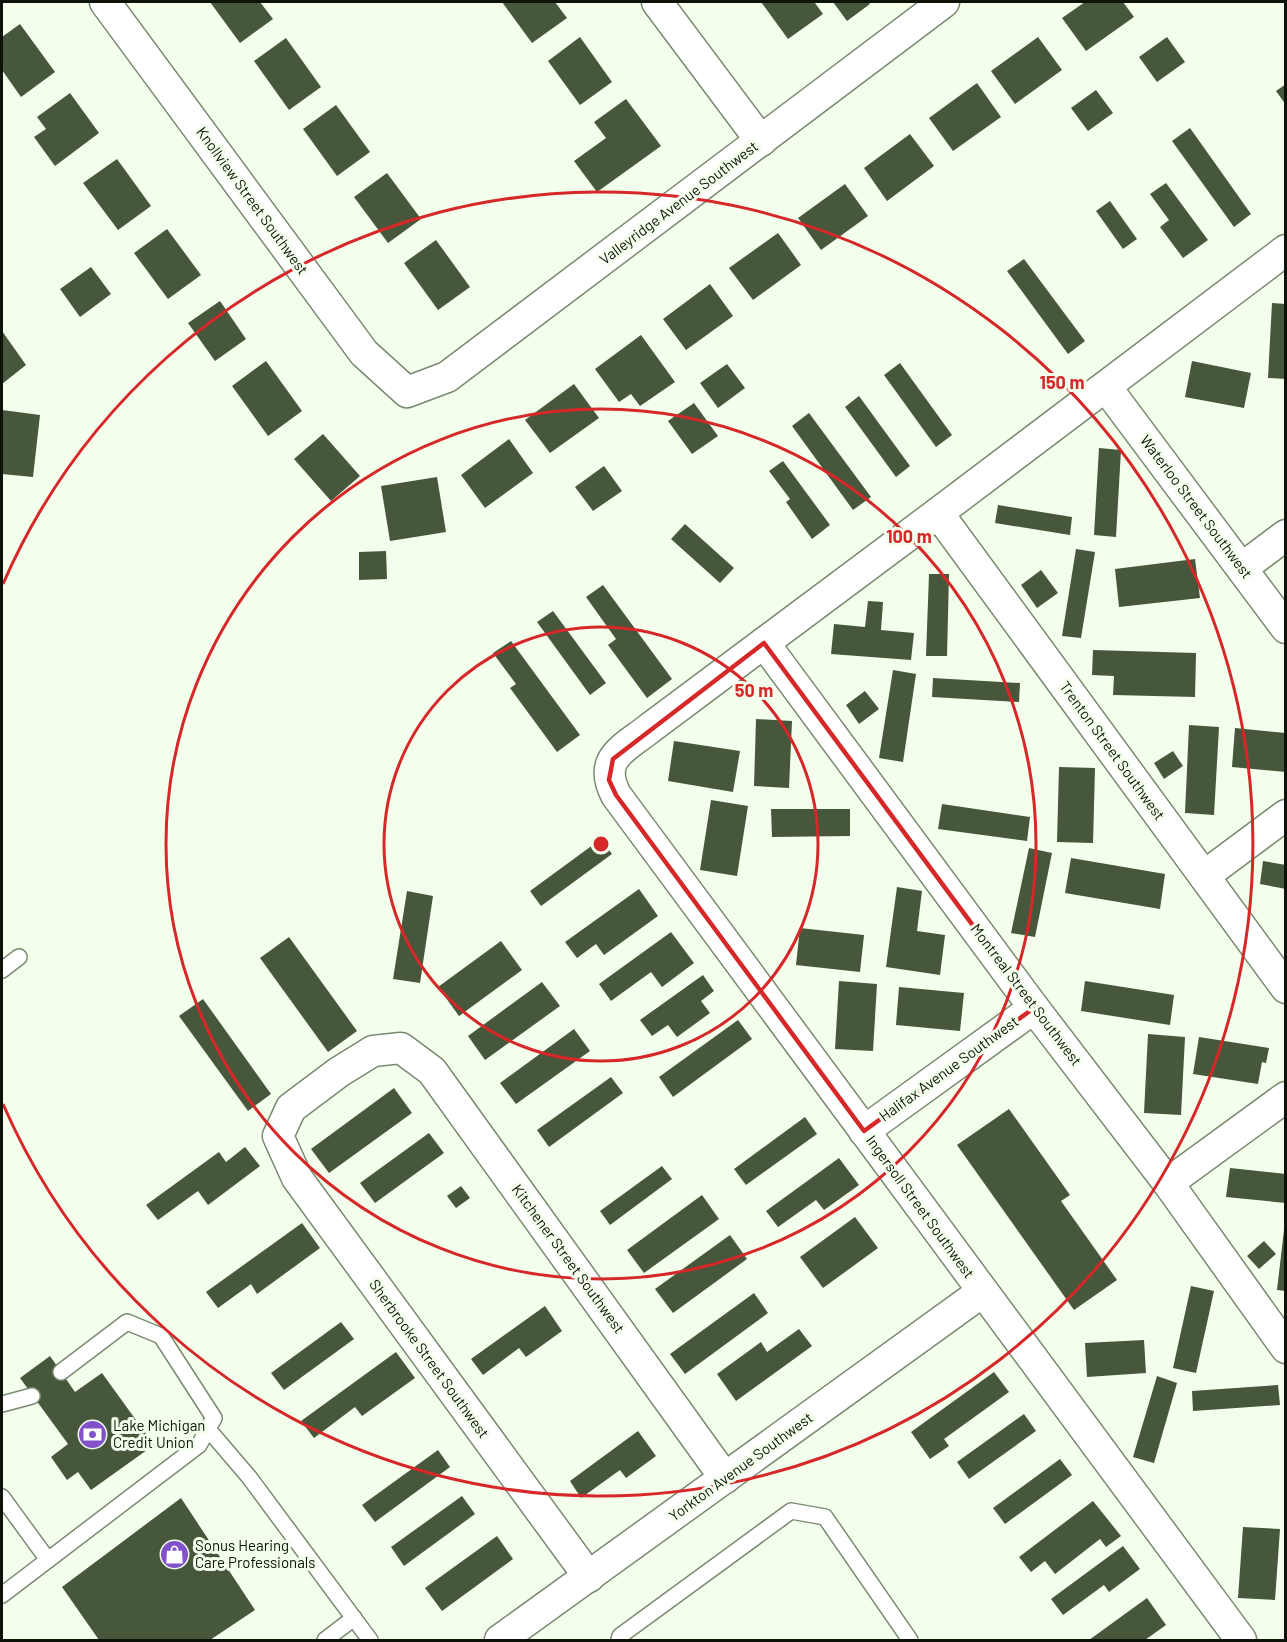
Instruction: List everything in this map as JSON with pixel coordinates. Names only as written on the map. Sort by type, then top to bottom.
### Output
[{"type":"street","name":"Knollview Street Southwest","points":[[105,2],[364,353],[407,392]]},
{"type":"street","points":[[657,2],[761,141]]},
{"type":"street","name":"Valleyridge Avenue Southwest","points":[[407,392],[447,377],[944,2]]},
{"type":"street","points":[[764,643],[1286,250]]},
{"type":"street","name":"Waterloo Street Southwest","points":[[1106,387],[1286,628]]},
{"type":"street","name":"Trenton Street Southwest","points":[[938,513],[1286,988]]},
{"type":"street","points":[[1242,568],[1286,535]]},
{"type":"street","name":"Ingersoll Street Southwest","points":[[764,643],[612,759],[609,780],[616,795],[1240,1641]]},
{"type":"street","name":"Montreal Street Southwest","points":[[764,643],[1034,1008],[1168,1182],[1286,1348]]},
{"type":"street","points":[[1204,876],[1286,815]]},
{"type":"street","name":"Halifax Avenue Southwest","points":[[864,1131],[1034,1008]]},
{"type":"street","name":"Sherbrooke Street Southwest","points":[[401,1048],[373,1051],[339,1072],[291,1108],[278,1136],[297,1178],[588,1577]]},
{"type":"street","name":"Kitchener Street Southwest","points":[[401,1048],[432,1071],[725,1478]]},
{"type":"street","points":[[1168,1182],[1286,1096]]},
{"type":"street","name":"Yorkton Avenue Southwest","points":[[500,1641],[982,1292]]},
{"type":"lane","points":[[2,970],[19,957]]},
{"type":"lane","points":[[2,1595],[199,1445],[214,1418],[161,1336],[127,1322],[61,1372]]},
{"type":"lane","points":[[2,1404],[32,1396]]},
{"type":"lane","points":[[208,1429],[249,1477],[370,1641]]},
{"type":"lane","points":[[2,1497],[48,1560]]},
{"type":"lane","points":[[619,1641],[620,1636],[791,1511],[825,1517],[910,1641]]},
{"type":"lane","points":[[325,1641],[354,1618]]},
{"type":"highlighted area","points":[[764,643],[1034,1008],[864,1131],[616,795],[609,780],[613,759]]},
{"type":"building","points":[[210,2],[260,2],[273,19],[240,43]]},
{"type":"building","points":[[502,2],[555,2],[567,18],[532,43]]},
{"type":"building","points":[[761,2],[817,2],[815,3],[823,14],[788,39]]},
{"type":"building","points":[[833,2],[868,2],[870,4],[847,21]]},
{"type":"building","points":[[1085,2],[1123,2],[1134,17],[1086,51],[1062,18]]},
{"type":"building","points":[[20,24],[55,72],[21,97],[2,70],[2,37]]},
{"type":"building","points":[[580,37],[612,82],[580,105],[548,61]]},
{"type":"building","points":[[1038,37],[1062,70],[1015,104],[991,71]]},
{"type":"building","points":[[1167,37],[1185,62],[1157,82],[1139,57]]},
{"type":"building","points":[[286,38],[321,87],[289,110],[254,61]]},
{"type":"building","points":[[977,83],[1001,117],[953,151],[929,118]]},
{"type":"building","points":[[1286,84],[1286,105],[1276,91]]},
{"type":"building","points":[[1096,90],[1113,113],[1088,131],[1071,108]]},
{"type":"building","points":[[70,93],[99,133],[55,166],[34,137],[46,129],[37,117]]},
{"type":"building","points":[[626,99],[661,146],[597,192],[574,161],[606,138],[594,122]]},
{"type":"building","points":[[336,105],[370,152],[337,176],[303,129]]},
{"type":"building","points":[[1190,128],[1251,214],[1234,227],[1172,141]]},
{"type":"building","points":[[910,134],[934,166],[887,201],[864,168]]},
{"type":"building","points":[[117,159],[151,206],[118,230],[83,183]]},
{"type":"building","points":[[387,173],[421,219],[388,243],[354,197]]},
{"type":"building","points":[[1166,183],[1208,240],[1183,258],[1160,227],[1169,220],[1150,194]]},
{"type":"building","points":[[845,184],[868,216],[821,250],[798,218]]},
{"type":"building","points":[[1110,201],[1137,239],[1123,249],[1096,211]]},
{"type":"building","points":[[167,229],[201,275],[168,299],[134,253]]},
{"type":"building","points":[[778,233],[801,265],[753,300],[729,268]]},
{"type":"building","points":[[436,240],[470,287],[438,310],[404,263]]},
{"type":"building","points":[[1024,259],[1085,341],[1068,354],[1007,271]]},
{"type":"building","points":[[91,267],[111,294],[80,317],[60,289]]},
{"type":"building","points":[[710,284],[733,316],[686,350],[663,319]]},
{"type":"building","points":[[220,301],[246,339],[215,361],[188,323]]},
{"type":"building","points":[[1272,303],[1286,304],[1286,379],[1268,378]]},
{"type":"building","points":[[2,331],[26,365],[2,384]]},
{"type":"building","points":[[641,335],[675,382],[640,406],[631,394],[619,402],[595,369]]},
{"type":"building","points":[[266,361],[302,411],[268,436],[232,386]]},
{"type":"building","points":[[1192,361],[1251,373],[1244,408],[1185,397]]},
{"type":"building","points":[[900,363],[952,435],[936,447],[884,375]]},
{"type":"building","points":[[727,364],[745,388],[718,408],[700,383]]},
{"type":"building","points":[[574,384],[599,418],[550,453],[525,420]]},
{"type":"building","points":[[859,396],[910,466],[896,477],[845,407]]},
{"type":"building","points":[[694,403],[718,436],[692,454],[668,421]]},
{"type":"building","points":[[2,410],[40,415],[33,477],[2,474]]},
{"type":"building","points":[[809,413],[871,497],[853,510],[792,426]]},
{"type":"building","points":[[323,434],[360,476],[331,501],[294,459]]},
{"type":"building","points":[[509,439],[533,473],[485,508],[461,475]]},
{"type":"building","points":[[1099,448],[1121,450],[1116,537],[1094,535]]},
{"type":"building","points":[[783,461],[830,525],[812,539],[786,502],[790,499],[769,471]]},
{"type":"building","points":[[604,466],[622,491],[593,511],[575,487]]},
{"type":"building","points":[[437,477],[446,532],[390,541],[381,486]]},
{"type":"building","points":[[998,505],[1072,517],[1070,535],[995,523]]},
{"type":"building","points":[[685,524],[734,568],[720,583],[671,539]]},
{"type":"building","points":[[1076,549],[1095,552],[1081,638],[1062,636]]},
{"type":"building","points":[[386,551],[387,579],[359,580],[359,552]]},
{"type":"building","points":[[1195,559],[1200,598],[1119,607],[1115,569]]},
{"type":"building","points":[[1041,570],[1058,593],[1037,608],[1021,585]]},
{"type":"building","points":[[929,574],[949,574],[947,656],[926,656]]},
{"type":"building","points":[[603,585],[672,679],[647,698],[608,645],[616,639],[586,597]]},
{"type":"building","points":[[868,601],[883,602],[881,630],[914,633],[911,660],[831,654],[834,624],[865,627]]},
{"type":"building","points":[[553,611],[606,683],[590,695],[537,622]]},
{"type":"building","points":[[511,641],[580,735],[557,752],[510,688],[516,684],[493,653]]},
{"type":"building","points":[[1093,650],[1196,653],[1195,697],[1113,695],[1114,676],[1092,675]]},
{"type":"building","points":[[893,670],[916,674],[903,762],[879,758]]},
{"type":"building","points":[[933,678],[1020,683],[1019,702],[932,697]]},
{"type":"building","points":[[865,691],[879,709],[859,724],[846,705]]},
{"type":"building","points":[[756,719],[792,721],[789,788],[754,786]]},
{"type":"building","points":[[1189,725],[1219,727],[1214,815],[1185,813]]},
{"type":"building","points":[[1235,728],[1286,733],[1286,772],[1232,767]]},
{"type":"building","points":[[674,741],[740,751],[733,792],[668,781]]},
{"type":"building","points":[[1173,751],[1183,766],[1164,779],[1154,763]]},
{"type":"building","points":[[1059,767],[1095,768],[1093,843],[1057,842]]},
{"type":"building","points":[[711,800],[748,806],[737,876],[700,870]]},
{"type":"building","points":[[942,804],[1030,817],[1027,841],[938,829]]},
{"type":"building","points":[[771,809],[850,809],[850,836],[772,837]]},
{"type":"building","points":[[601,839],[612,854],[541,906],[530,891]]},
{"type":"building","points":[[1029,848],[1052,853],[1035,937],[1011,933]]},
{"type":"building","points":[[1071,858],[1165,874],[1160,909],[1065,893]]},
{"type":"building","points":[[1263,861],[1286,865],[1286,889],[1260,884]]},
{"type":"building","points":[[897,887],[922,891],[917,931],[945,935],[940,975],[886,967]]},
{"type":"building","points":[[639,889],[658,916],[604,955],[596,944],[577,958],[565,942]]},
{"type":"building","points":[[407,891],[433,896],[420,983],[393,979]]},
{"type":"building","points":[[800,928],[864,935],[860,972],[796,965]]},
{"type":"building","points":[[671,932],[694,963],[662,987],[651,972],[611,1001],[599,984]]},
{"type":"building","points":[[289,937],[357,1031],[328,1052],[260,958]]},
{"type":"building","points":[[501,941],[522,970],[459,1016],[438,987]]},
{"type":"building","points":[[703,975],[714,991],[701,1001],[710,1013],[677,1037],[668,1025],[652,1036],[640,1020]]},
{"type":"building","points":[[839,981],[877,984],[873,1051],[835,1049]]},
{"type":"building","points":[[1085,981],[1174,995],[1170,1025],[1081,1011]]},
{"type":"building","points":[[542,982],[560,1006],[485,1060],[468,1036]]},
{"type":"building","points":[[899,987],[964,993],[960,1031],[896,1025]]},
{"type":"building","points":[[203,999],[271,1094],[248,1111],[179,1016]]},
{"type":"building","points":[[738,1020],[752,1039],[673,1097],[659,1077]]},
{"type":"building","points":[[574,1029],[590,1051],[516,1104],[500,1083]]},
{"type":"building","points":[[1148,1034],[1185,1037],[1181,1115],[1144,1113]]},
{"type":"building","points":[[1199,1037],[1269,1048],[1266,1063],[1262,1062],[1258,1084],[1193,1074]]},
{"type":"building","points":[[611,1077],[623,1093],[549,1147],[537,1130]]},
{"type":"building","points":[[394,1088],[412,1113],[329,1173],[311,1149]]},
{"type":"building","points":[[1009,1109],[1070,1195],[1061,1201],[1117,1280],[1074,1310],[957,1145]]},
{"type":"building","points":[[805,1117],[817,1134],[746,1185],[734,1169]]},
{"type":"building","points":[[429,1133],[444,1153],[375,1203],[360,1183]]},
{"type":"building","points":[[245,1147],[260,1166],[208,1205],[198,1191],[158,1220],[146,1205],[219,1152],[226,1162]]},
{"type":"building","points":[[839,1158],[859,1185],[824,1210],[816,1200],[778,1227],[766,1211]]},
{"type":"building","points":[[662,1166],[672,1179],[610,1225],[600,1211]]},
{"type":"building","points":[[1230,1168],[1286,1174],[1286,1203],[1226,1197]]},
{"type":"building","points":[[461,1186],[470,1198],[456,1208],[447,1196]]},
{"type":"building","points":[[702,1195],[719,1219],[644,1273],[627,1250]]},
{"type":"building","points":[[855,1217],[878,1248],[823,1288],[800,1257]]},
{"type":"building","points":[[302,1223],[320,1248],[257,1294],[251,1284],[218,1308],[206,1292]]},
{"type":"building","points":[[1284,1230],[1286,1230],[1286,1291],[1277,1290]]},
{"type":"building","points":[[730,1235],[747,1259],[673,1313],[655,1289]]},
{"type":"building","points":[[1264,1241],[1276,1254],[1259,1269],[1247,1256]]},
{"type":"building","points":[[1191,1286],[1214,1291],[1196,1373],[1173,1368]]},
{"type":"building","points":[[754,1293],[768,1313],[685,1374],[670,1354]]},
{"type":"building","points":[[545,1306],[562,1331],[526,1357],[519,1348],[483,1375],[471,1359]]},
{"type":"building","points":[[341,1322],[354,1339],[284,1390],[271,1373]]},
{"type":"building","points":[[799,1329],[812,1346],[736,1401],[717,1374],[761,1342],[767,1352]]},
{"type":"building","points":[[1144,1340],[1146,1373],[1087,1377],[1085,1343]]},
{"type":"building","points":[[396,1352],[415,1378],[362,1416],[355,1407],[314,1438],[301,1421]]},
{"type":"building","points":[[50,1356],[75,1392],[102,1373],[154,1445],[91,1490],[78,1472],[67,1480],[51,1457],[68,1444],[20,1378]]},
{"type":"building","points":[[994,1372],[1009,1392],[944,1439],[949,1446],[930,1459],[911,1432]]},
{"type":"building","points":[[1157,1376],[1177,1383],[1154,1463],[1133,1457]]},
{"type":"building","points":[[1278,1385],[1280,1405],[1193,1411],[1192,1391]]},
{"type":"building","points":[[1024,1414],[1036,1431],[969,1479],[957,1462]]},
{"type":"building","points":[[638,1431],[656,1456],[626,1478],[620,1470],[581,1498],[570,1481]]},
{"type":"building","points":[[438,1450],[450,1467],[375,1522],[362,1505]]},
{"type":"building","points":[[1060,1459],[1072,1475],[1005,1524],[993,1508]]},
{"type":"building","points":[[462,1496],[475,1514],[404,1566],[391,1547]]},
{"type":"building","points":[[181,1498],[255,1610],[210,1640],[99,1640],[62,1587]]},
{"type":"building","points":[[1093,1501],[1121,1536],[1106,1547],[1100,1539],[1055,1574],[1045,1561],[1031,1572],[1019,1557]]},
{"type":"building","points":[[1243,1527],[1280,1529],[1275,1600],[1238,1598]]},
{"type":"building","points":[[497,1536],[513,1559],[442,1611],[425,1588]]},
{"type":"building","points":[[1123,1546],[1140,1569],[1109,1592],[1104,1585],[1063,1615],[1051,1599]]},
{"type":"building","points":[[1147,1598],[1166,1625],[1145,1640],[1089,1640]]},
{"type":"place","name":"Lake Michigan Credit Union","points":[[92,1435]]},
{"type":"place","name":"Sonus Hearing Care Professionals","points":[[174,1555]]}]
